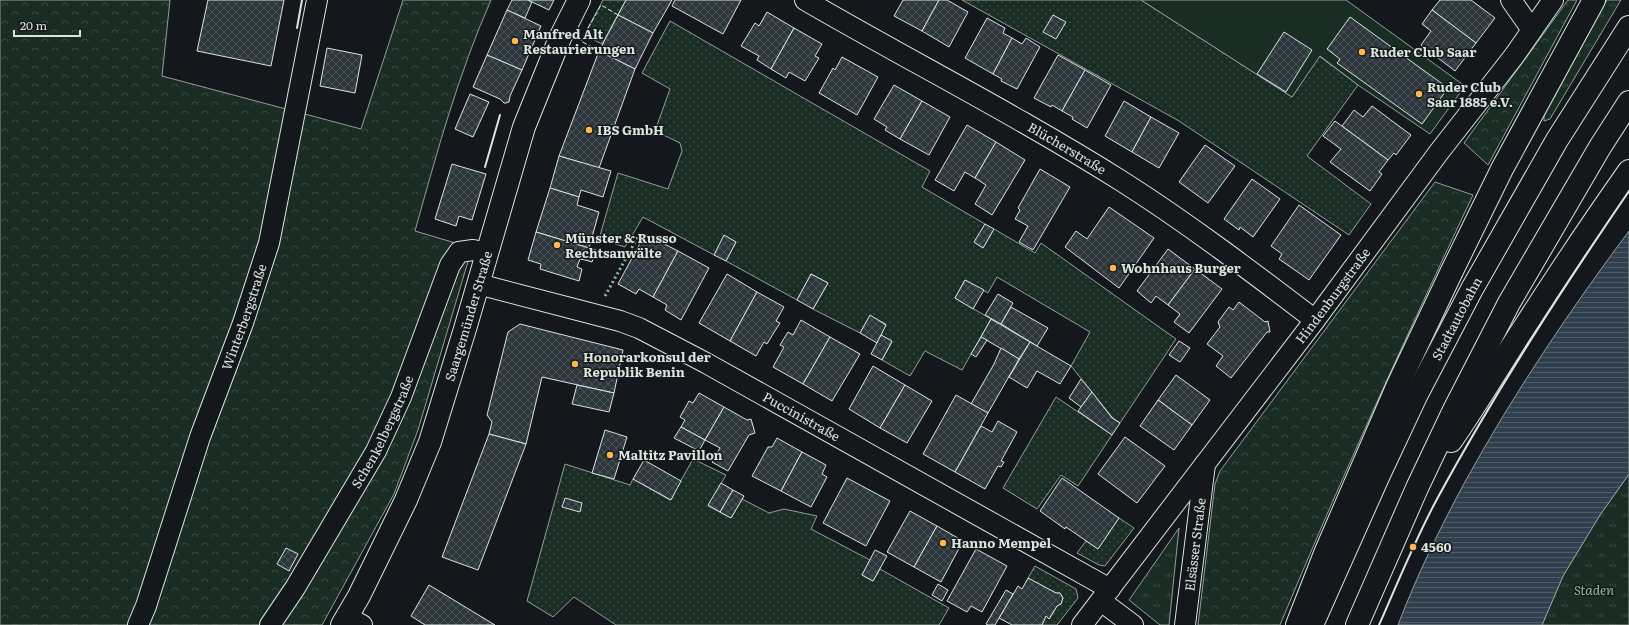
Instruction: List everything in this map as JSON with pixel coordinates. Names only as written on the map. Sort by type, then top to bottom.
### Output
[{"type":"main road","name":"Saargemünder Straße","points":[[350,622],[359,596],[406,500],[430,442],[527,120],[560,38],[579,0]]},
{"type":"main road","points":[[1296,625],[1326,551],[1397,387],[1451,273],[1502,169],[1594,0]]},
{"type":"main road","name":"Stadtautobahn","points":[[1312,625],[1406,416],[1472,289],[1557,140],[1629,27]]},
{"type":"main road","points":[[1357,625],[1417,488],[1454,410],[1509,303],[1600,147],[1629,102]]},
{"type":"main road","points":[[1417,488],[1467,418],[1547,292],[1599,213],[1629,171]]},
{"type":"street","name":"Winterbergstraße","points":[[138,625],[146,606],[200,437],[243,323],[269,243],[317,0]]},
{"type":"street","name":"Blücherstraße","points":[[805,0],[1022,122],[1121,181],[1205,237],[1315,320]]},
{"type":"street","points":[[1511,0],[1532,30]]},
{"type":"street","name":"Hindenburgstraße","points":[[1082,625],[1315,320],[1439,152],[1514,56],[1553,0]]},
{"type":"street","name":"Schenkelbergstraße","points":[[270,625],[296,588],[376,451],[401,397],[450,265],[459,252],[473,250],[486,253]]},
{"type":"street","name":"Puccinistraße","points":[[478,284],[529,296],[620,321],[639,328],[706,363],[1105,595]]},
{"type":"street","name":"Elsässer Straße","points":[[1185,625],[1205,464]]},
{"type":"street","points":[[1105,595],[1133,625]]},
{"type":"green space","points":[[0,0],[170,0],[162,76],[361,129],[403,0],[491,0],[458,85],[415,231],[472,248],[418,430],[394,494],[322,625],[0,625]]},
{"type":"green space","points":[[603,0],[626,0],[602,44],[584,35]]},
{"type":"green space","points":[[962,0],[1141,0],[1292,97],[1319,56],[1358,85],[1307,156],[1371,204],[1349,235],[1179,121]]},
{"type":"green space","points":[[1141,0],[1346,0],[1465,86],[1430,134],[1358,85],[1320,56],[1292,97]]},
{"type":"green space","points":[[1568,0],[1577,0],[1488,165],[1464,143]]},
{"type":"green space","points":[[1607,0],[1621,0],[1550,119],[1544,121],[1544,115]]},
{"type":"green space","points":[[670,21],[930,171],[922,187],[985,224],[975,243],[983,248],[994,229],[1035,253],[1041,243],[1176,339],[1120,423],[1112,417],[1071,366],[1090,332],[997,277],[988,293],[965,280],[955,298],[991,319],[962,370],[925,351],[910,376],[882,360],[892,342],[881,335],[886,324],[870,316],[860,333],[813,309],[828,283],[811,274],[797,300],[726,261],[736,242],[725,236],[714,255],[643,217],[625,247],[599,239],[618,173],[668,189],[682,151],[680,143],[655,131],[670,89],[642,73]]},
{"type":"green space","points":[[1435,182],[1473,195],[1374,409],[1280,625],[1198,625],[1215,484],[1220,471]]},
{"type":"green space","points":[[1056,397],[1112,435],[1078,486],[1061,475],[1037,509],[1003,488]]},
{"type":"green space","points":[[693,459],[726,475],[708,506],[731,518],[742,499],[769,513],[784,509],[817,516],[811,529],[870,560],[862,575],[873,581],[880,569],[949,608],[939,625],[616,625],[574,597],[553,617],[527,601],[565,464],[630,485],[633,479],[670,500]]},
{"type":"green space","name":"Staden","points":[[1629,474],[1629,625],[1542,625],[1563,576],[1600,515]]},
{"type":"green space","points":[[1119,518],[1134,528],[1105,566],[1099,565],[1077,553],[1086,541],[1098,549]]},
{"type":"green space","points":[[1179,528],[1169,625],[1160,625],[1129,600]]},
{"type":"green space","points":[[1035,566],[1076,589],[1078,598],[1057,625],[1042,625],[1046,616],[1050,618],[1057,606],[1061,604],[1063,598],[1060,593],[1056,593],[1028,578]]},
{"type":"water","points":[[1629,231],[1629,474],[1600,515],[1563,576],[1542,625],[1398,625],[1421,569],[1484,448],[1543,352]]},
{"type":"building","points":[[208,0],[284,0],[271,66],[197,51]]},
{"type":"building","points":[[512,0],[528,0],[532,2],[525,18],[507,10]]},
{"type":"building","points":[[528,0],[554,0],[549,10]]},
{"type":"building","points":[[626,0],[672,0],[653,33],[618,15]]},
{"type":"building","points":[[675,0],[741,0],[723,34],[672,6]]},
{"type":"building","points":[[903,0],[939,0],[922,31],[894,16]]},
{"type":"building","points":[[939,0],[947,0],[968,12],[949,47],[922,31]]},
{"type":"building","points":[[1440,0],[1471,0],[1495,18],[1476,43],[1432,10]]},
{"type":"building","points":[[507,10],[541,26],[522,70],[487,55]]},
{"type":"building","points":[[1432,10],[1476,43],[1455,71],[1421,45],[1431,31],[1422,24]]},
{"type":"building","points":[[767,12],[794,28],[771,69],[757,60],[759,56],[741,46],[755,23],[759,26]]},
{"type":"building","points":[[618,15],[653,33],[635,69],[599,51]]},
{"type":"building","points":[[1053,15],[1066,22],[1056,39],[1043,32]]},
{"type":"building","points":[[1350,17],[1448,88],[1422,124],[1337,63],[1340,59],[1327,49]]},
{"type":"building","points":[[987,18],[1005,28],[1003,33],[1012,38],[993,74],[965,58]]},
{"type":"building","points":[[794,28],[822,44],[815,56],[819,58],[805,81],[789,72],[786,78],[771,69]]},
{"type":"building","points":[[1284,32],[1312,50],[1286,92],[1257,74]]},
{"type":"building","points":[[1012,38],[1022,44],[1026,38],[1040,47],[1017,89],[1001,81],[1002,79],[993,74]]},
{"type":"building","points":[[327,48],[362,55],[355,93],[320,86]]},
{"type":"building","points":[[599,51],[635,69],[599,168],[559,156]]},
{"type":"building","points":[[487,55],[522,70],[510,96],[509,102],[504,103],[500,99],[473,87]]},
{"type":"building","points":[[1058,55],[1085,70],[1062,111],[1052,105],[1051,107],[1034,98]]},
{"type":"building","points":[[842,57],[878,77],[857,115],[819,93],[833,68],[835,70]]},
{"type":"building","points":[[1085,70],[1111,85],[1087,128],[1072,119],[1073,117],[1062,111]]},
{"type":"building","points":[[894,85],[922,101],[900,139],[885,130],[887,127],[874,119]]},
{"type":"building","points":[[470,94],[489,102],[473,137],[455,129]]},
{"type":"building","points":[[922,101],[950,117],[929,155],[900,139]]},
{"type":"building","points":[[1124,101],[1151,117],[1132,152],[1105,136]]},
{"type":"building","points":[[1372,106],[1411,135],[1396,155],[1394,153],[1388,160],[1342,126],[1354,110],[1363,117]]},
{"type":"building","points":[[1151,117],[1179,133],[1159,168],[1132,152]]},
{"type":"building","points":[[1335,121],[1388,160],[1379,172],[1382,174],[1370,191],[1330,162],[1341,149],[1323,136]]},
{"type":"building","points":[[967,125],[996,142],[975,178],[965,172],[954,191],[935,180]]},
{"type":"building","points":[[996,142],[1025,160],[992,215],[975,204],[986,185],[975,178]]},
{"type":"building","points":[[1205,145],[1235,166],[1208,203],[1179,182]]},
{"type":"building","points":[[559,156],[611,171],[603,197],[581,190],[579,197],[550,188]]},
{"type":"building","points":[[452,164],[486,174],[472,220],[459,216],[456,226],[435,219]]},
{"type":"building","points":[[1040,169],[1070,187],[1033,250],[1019,242],[1028,226],[1015,219],[1020,210],[1018,208]]},
{"type":"building","points":[[1252,179],[1280,199],[1253,237],[1240,227],[1239,230],[1224,219]]},
{"type":"building","points":[[550,188],[579,197],[577,205],[599,212],[589,248],[536,232]]},
{"type":"building","points":[[1299,205],[1341,235],[1309,280],[1279,259],[1282,254],[1271,246]]},
{"type":"building","name":"Wohnhaus Burger","points":[[1109,207],[1154,238],[1119,288],[1065,247],[1076,231],[1087,239]]},
{"type":"building","points":[[985,224],[994,229],[983,248],[974,242]]},
{"type":"building","points":[[536,232],[589,248],[585,260],[580,259],[577,267],[582,269],[579,281],[540,269],[541,264],[528,260]]},
{"type":"building","points":[[645,234],[678,251],[653,297],[639,289],[636,294],[618,284]]},
{"type":"building","points":[[724,235],[736,242],[726,261],[714,255]]},
{"type":"building","points":[[589,248],[596,250],[592,262],[585,260]]},
{"type":"building","points":[[1168,249],[1195,269],[1168,305],[1156,296],[1151,303],[1137,291]]},
{"type":"building","points":[[678,251],[709,268],[681,320],[665,310],[667,305],[653,297]]},
{"type":"building","points":[[1195,269],[1222,289],[1189,333],[1174,322],[1180,314],[1168,305]]},
{"type":"building","points":[[727,274],[757,292],[730,341],[699,323]]},
{"type":"building","points":[[811,274],[828,283],[813,309],[797,300]]},
{"type":"building","points":[[965,280],[984,290],[973,309],[955,298]]},
{"type":"building","points":[[757,292],[784,307],[776,321],[780,323],[767,344],[764,342],[756,356],[730,341]]},
{"type":"building","points":[[998,294],[1013,303],[1001,324],[985,315]]},
{"type":"building","points":[[1239,302],[1265,322],[1268,321],[1270,332],[1267,332],[1231,378],[1216,366],[1223,356],[1207,344],[1220,327],[1218,322],[1229,307],[1233,310]]},
{"type":"building","points":[[1011,307],[1048,328],[1037,346],[1001,324]]},
{"type":"building","points":[[870,315],[886,325],[877,343],[860,333]]},
{"type":"building","points":[[991,319],[1030,342],[1019,359],[981,337]]},
{"type":"building","points":[[801,320],[830,337],[803,384],[773,367],[784,347],[780,345],[788,332],[793,335]]},
{"type":"building","points":[[520,324],[623,350],[614,393],[542,377],[526,444],[489,434],[492,422],[487,415],[508,332]]},
{"type":"building","points":[[881,335],[892,341],[882,360],[871,354]]},
{"type":"building","points":[[830,337],[860,354],[832,401],[803,384]]},
{"type":"building","points":[[981,337],[987,340],[976,357],[971,354]]},
{"type":"building","points":[[1179,341],[1190,348],[1180,362],[1169,355]]},
{"type":"building","points":[[1030,342],[1071,366],[1060,384],[1037,371],[1027,388],[1009,377]]},
{"type":"building","points":[[1001,348],[1019,359],[988,413],[971,404],[994,364]]},
{"type":"building","points":[[873,366],[905,385],[880,428],[849,409]]},
{"type":"building","points":[[1176,375],[1210,400],[1192,425],[1158,400]]},
{"type":"building","points":[[1081,379],[1092,392],[1081,407],[1069,398]]},
{"type":"building","points":[[577,385],[614,393],[609,412],[572,404]]},
{"type":"building","points":[[905,385],[932,401],[907,443],[880,428]]},
{"type":"building","points":[[1092,392],[1112,418],[1120,423],[1112,435],[1078,411]]},
{"type":"building","points":[[699,393],[724,407],[705,440],[681,427],[685,420],[680,417],[689,401],[693,403]]},
{"type":"building","points":[[956,395],[988,413],[955,472],[923,454]]},
{"type":"building","points":[[1158,400],[1192,425],[1174,450],[1140,426]]},
{"type":"building","points":[[724,407],[747,420],[751,419],[755,433],[749,435],[728,471],[712,462],[720,448],[705,440]]},
{"type":"building","points":[[998,421],[1017,432],[1001,461],[1004,462],[1001,467],[998,466],[985,489],[955,472],[981,426],[992,432]]},
{"type":"building","points":[[681,427],[705,440],[699,451],[674,438]]},
{"type":"building","name":"Maltitz Pavillon","points":[[605,430],[627,437],[614,479],[592,473]]},
{"type":"building","points":[[489,434],[526,444],[478,570],[442,557]]},
{"type":"building","points":[[1125,437],[1165,466],[1137,503],[1098,474]]},
{"type":"building","points":[[777,438],[802,452],[781,491],[752,476],[768,447],[772,447]]},
{"type":"building","points":[[802,452],[826,465],[822,474],[827,477],[811,507],[781,491]]},
{"type":"building","points":[[644,460],[681,481],[671,500],[633,479]]},
{"type":"building","points":[[847,478],[890,501],[866,546],[823,523]]},
{"type":"building","points":[[1062,478],[1119,518],[1098,549],[1066,527],[1065,529],[1040,511]]},
{"type":"building","points":[[721,483],[733,490],[720,512],[708,505]]},
{"type":"building","points":[[733,490],[744,496],[731,518],[720,512]]},
{"type":"building","points":[[565,498],[582,503],[580,512],[562,507]]},
{"type":"building","points":[[910,511],[937,526],[914,567],[887,552]]},
{"type":"building","points":[[937,526],[963,541],[941,582],[914,567]]},
{"type":"building","points":[[286,548],[298,554],[289,571],[277,564]]},
{"type":"building","points":[[976,549],[1007,566],[982,612],[971,606],[967,612],[947,601]]},
{"type":"building","points":[[875,550],[887,556],[873,581],[862,575]]},
{"type":"building","points":[[1028,578],[1056,593],[1060,593],[1063,598],[1061,604],[1057,606],[1049,619],[1046,616],[1042,625],[1012,625],[999,618],[1018,586],[1022,589]]},
{"type":"building","points":[[938,584],[948,590],[942,601],[932,595]]},
{"type":"building","points":[[429,585],[495,625],[425,625],[411,616]]},
{"type":"building","points":[[1006,590],[1013,594],[995,625],[986,624]]},
{"type":"hedge","points":[[605,296],[641,231]]},
{"type":"fence","points":[[599,51],[581,41],[601,5],[618,15]]},
{"type":"wall","points":[[297,28],[302,0]]},
{"type":"wall","points":[[485,167],[500,115]]},
{"type":"wall","points":[[1379,625],[1421,530],[1459,459],[1529,342],[1629,191]]},
{"type":"place","name":"Manfred Alt Restaurierungen","points":[[515,41]]},
{"type":"place","name":"Ruder Club Saar","points":[[1362,52]]},
{"type":"place","name":"Ruder Club Saar 1885 e.V.","points":[[1419,94]]},
{"type":"place","name":"IBS GmbH","points":[[589,130]]},
{"type":"place","name":"Münster & Russo Rechtsanwälte","points":[[557,245]]},
{"type":"place","name":"Wohnhaus Burger","points":[[1113,268]]},
{"type":"place","name":"Honorarkonsul der Republik Benin","points":[[575,364]]},
{"type":"place","name":"Maltitz Pavillon","points":[[610,455]]},
{"type":"place","name":"Hanno Mempel","points":[[943,543]]},
{"type":"place","name":"4560","points":[[1413,547]]}]
